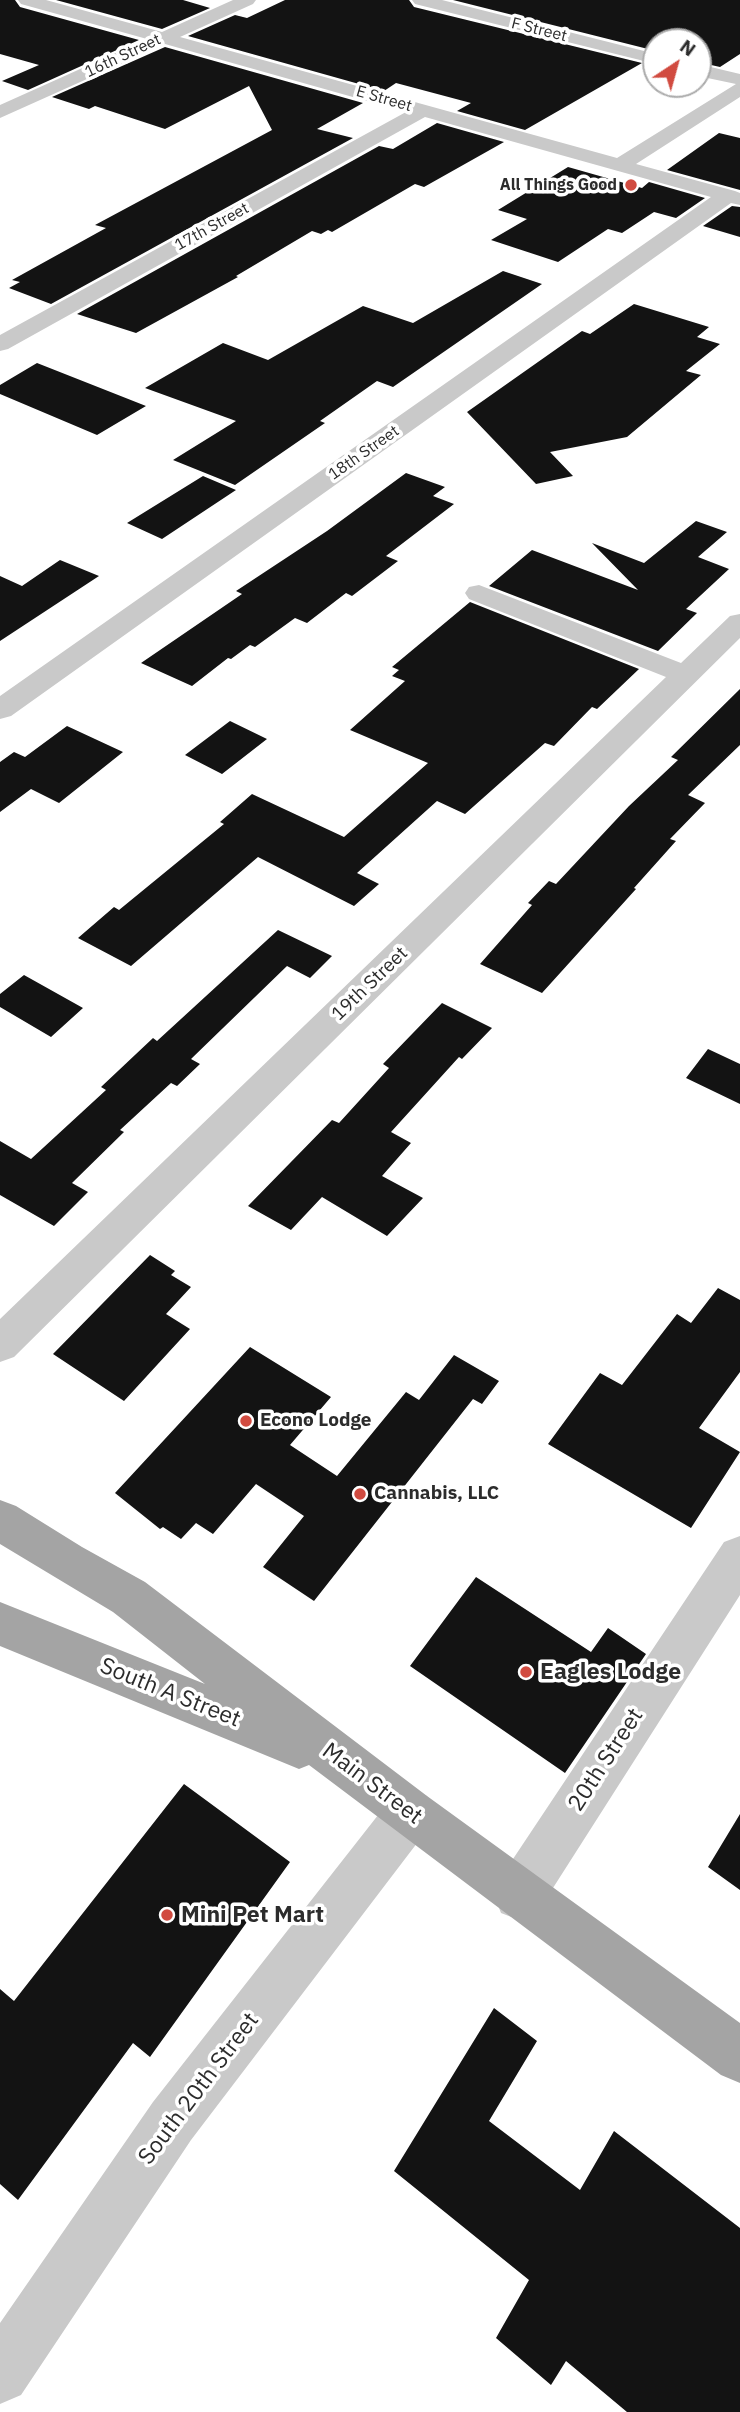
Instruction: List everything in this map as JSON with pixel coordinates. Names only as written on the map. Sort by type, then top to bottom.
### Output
[{"type":"main road","name":"Main Street","points":[[0,1520],[66,1562],[129,1597],[340,1761],[740,2056]]},
{"type":"main road","name":"South A Street","points":[[0,1624],[340,1761]]},
{"type":"street","name":"E Street","points":[[27,0],[734,197]]},
{"type":"street","name":"16th Street","points":[[0,112],[247,0]]},
{"type":"street","name":"F Street","points":[[421,0],[642,55]]},
{"type":"street","points":[[712,73],[740,80]]},
{"type":"street","points":[[620,165],[740,89]]},
{"type":"street","name":"17th Street","points":[[0,344],[423,110]]},
{"type":"street","name":"18th Street","points":[[0,710],[734,197]]},
{"type":"street","points":[[479,593],[686,675]]},
{"type":"street","name":"19th Street","points":[[0,1345],[740,622]]},
{"type":"street","name":"20th Street","points":[[519,1895],[740,1556]]},
{"type":"street","name":"South 20th Street","points":[[0,2374],[172,2121],[410,1813]]},
{"type":"building","points":[[0,0],[15,0],[20,7],[139,40],[28,90],[2,81],[39,65],[0,54]]},
{"type":"building","points":[[56,0],[183,0],[210,8],[162,29]]},
{"type":"building","points":[[285,0],[409,0],[414,7],[642,63],[525,130],[457,111],[471,103],[396,83],[384,91],[188,36],[235,15],[247,18]]},
{"type":"building","points":[[453,0],[740,0],[740,54],[720,67],[712,65],[712,28],[642,28],[642,47]]},
{"type":"building","points":[[165,47],[363,103],[317,129],[353,138],[51,304],[9,288],[20,282],[12,280],[106,228],[95,225],[272,130],[249,86],[165,129],[95,106],[89,109],[52,97]]},
{"type":"building","points":[[437,123],[504,142],[424,187],[415,184],[332,232],[328,230],[321,234],[312,231],[236,276],[238,277],[136,333],[77,314],[379,146],[393,149]]},
{"type":"building","points":[[719,133],[740,138],[740,190],[667,170]]},
{"type":"building","points":[[568,167],[642,188],[649,182],[705,198],[676,218],[654,212],[622,233],[608,229],[558,262],[491,240],[527,219],[498,210]]},
{"type":"building","points":[[732,206],[740,207],[740,237],[703,226]]},
{"type":"building","points":[[503,271],[542,284],[393,387],[377,381],[320,421],[325,423],[235,485],[173,460],[236,421],[145,388],[223,343],[268,360],[363,306],[413,323]]},
{"type":"building","points":[[634,304],[709,327],[697,337],[720,344],[686,371],[701,375],[627,437],[550,452],[573,476],[536,484],[467,412],[582,331],[590,334]]},
{"type":"building","points":[[37,363],[146,406],[97,435],[0,394],[0,385]]},
{"type":"building","points":[[406,473],[445,487],[433,496],[454,504],[386,556],[398,561],[352,596],[346,593],[307,623],[295,618],[255,647],[250,645],[231,659],[228,658],[192,686],[141,663],[242,594],[236,591],[327,531]]},
{"type":"building","points":[[203,476],[236,490],[162,539],[127,523]]},
{"type":"building","points":[[696,521],[727,532],[698,557],[729,569],[686,609],[697,613],[658,651],[489,586],[532,550],[638,590],[592,543],[644,563]]},
{"type":"building","points":[[60,560],[99,576],[0,641],[0,576],[22,586]]},
{"type":"building","points":[[470,602],[639,669],[597,709],[592,707],[554,746],[545,743],[465,814],[437,801],[357,873],[379,884],[354,906],[258,857],[131,966],[78,938],[114,907],[119,910],[224,824],[220,822],[252,794],[344,837],[428,763],[350,730],[405,681],[392,676],[399,670],[392,667]]},
{"type":"building","points":[[740,689],[740,745],[688,795],[705,803],[670,839],[676,841],[634,888],[636,889],[542,993],[480,964],[532,905],[528,903],[549,881],[556,884],[629,806],[678,760],[671,757]]},
{"type":"building","points":[[230,721],[267,739],[222,774],[185,755]]},
{"type":"building","points":[[67,726],[123,752],[59,803],[31,789],[0,812],[0,762],[14,752],[25,757]]},
{"type":"building","points":[[278,930],[332,956],[310,978],[287,966],[191,1059],[200,1064],[177,1086],[171,1083],[120,1130],[124,1132],[72,1183],[88,1192],[54,1226],[0,1195],[0,1141],[31,1159],[106,1090],[101,1087],[153,1038],[157,1041]]},
{"type":"building","points":[[24,975],[83,1008],[51,1037],[0,1007],[0,994]]},
{"type":"building","points":[[442,1003],[492,1028],[462,1059],[459,1057],[391,1132],[411,1143],[382,1176],[423,1198],[387,1236],[322,1197],[291,1230],[248,1206],[332,1120],[339,1123],[389,1068],[383,1064]]},
{"type":"building","points":[[708,1049],[740,1064],[740,1104],[686,1078]]},
{"type":"building","points":[[150,1255],[175,1271],[171,1275],[191,1287],[166,1314],[190,1329],[124,1401],[53,1354]]},
{"type":"building","points":[[718,1288],[740,1300],[740,1372],[699,1428],[740,1452],[691,1528],[548,1444],[600,1373],[622,1385],[677,1314],[691,1323]]},
{"type":"building","points":[[250,1347],[331,1397],[290,1445],[337,1476],[406,1392],[419,1400],[454,1355],[499,1381],[482,1404],[473,1399],[314,1601],[263,1567],[304,1516],[256,1484],[213,1534],[196,1523],[181,1539],[163,1527],[160,1529],[115,1493]]},
{"type":"building","name":"Eagles Lodge","points":[[476,1577],[591,1652],[608,1628],[646,1654],[565,1773],[410,1666]]},
{"type":"building","name":"Mini Pet Mart","points":[[184,1784],[290,1862],[150,2057],[133,2043],[18,2200],[0,2184],[0,1989],[14,2001]]},
{"type":"building","points":[[740,1814],[740,1890],[708,1867]]},
{"type":"building","points":[[494,2008],[537,2041],[489,2121],[580,2190],[614,2131],[740,2228],[740,2412],[627,2412],[566,2361],[551,2385],[496,2338],[529,2280],[394,2171]]},
{"type":"place","name":"All Things Good","points":[[631,185]]},
{"type":"place","name":"Econo Lodge","points":[[246,1421]]},
{"type":"place","name":"Cannabis, LLC","points":[[360,1494]]},
{"type":"place","name":"Eagles Lodge","points":[[526,1672]]},
{"type":"place","name":"Mini Pet Mart","points":[[167,1915]]}]
